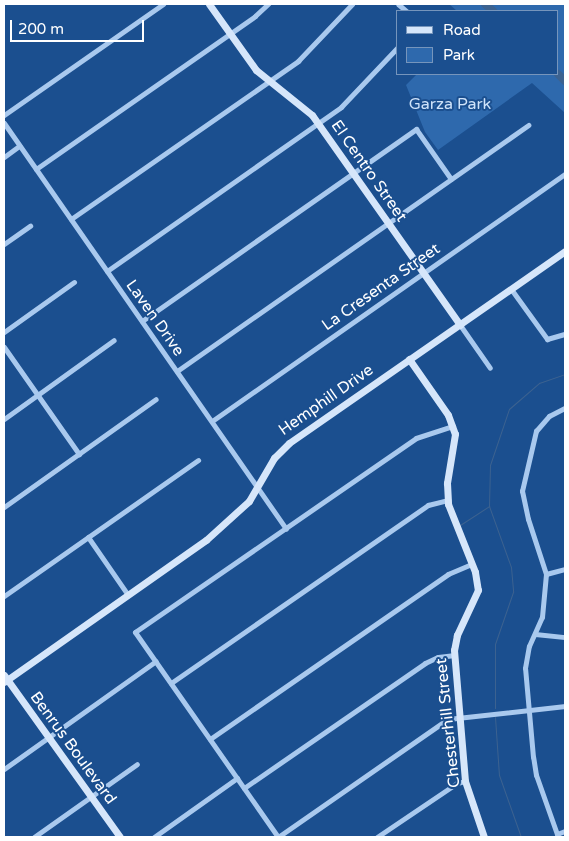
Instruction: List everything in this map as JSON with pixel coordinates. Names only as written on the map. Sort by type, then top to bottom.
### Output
[{"type":"street","points":[[4,115],[163,4]]},
{"type":"street","name":"El Centro Street","points":[[209,4],[252,65],[269,81],[299,103],[319,123],[490,368]]},
{"type":"street","points":[[36,169],[268,4]]},
{"type":"street","points":[[71,219],[305,55],[352,4]]},
{"type":"street","points":[[107,271],[342,108],[396,49]]},
{"type":"street","name":"Laven Drive","points":[[4,123],[286,528]]},
{"type":"street","points":[[177,371],[528,126]]},
{"type":"street","points":[[142,321],[416,129],[451,179]]},
{"type":"street","points":[[4,157],[19,146]]},
{"type":"street","name":"La Cresenta Street","points":[[212,421],[565,174]]},
{"type":"street","points":[[4,244],[30,226]]},
{"type":"street","name":"Hemphill Drive","points":[[5,679],[206,540],[244,506],[258,487],[274,458],[289,443],[565,252]]},
{"type":"street","points":[[4,332],[74,282]]},
{"type":"street","points":[[511,289],[547,339],[565,334]]},
{"type":"street","points":[[4,419],[114,340]]},
{"type":"street","points":[[4,347],[79,454]]},
{"type":"street","points":[[409,359],[454,426],[416,438],[135,632],[278,837],[442,722],[460,716],[565,706]]},
{"type":"street","points":[[4,507],[156,399]]},
{"type":"street","points":[[565,408],[549,416],[536,431],[522,491],[528,519],[546,574],[546,600],[526,658],[534,765],[557,835],[565,831]]},
{"type":"street","name":"Chesterhill Street","points":[[454,426],[455,446],[448,500],[472,564],[478,590],[457,634],[455,655],[465,781],[483,837]]},
{"type":"street","points":[[4,596],[198,460]]},
{"type":"street","points":[[171,683],[428,505],[448,500]]},
{"type":"street","points":[[88,537],[128,595]]},
{"type":"street","points":[[210,740],[448,574],[472,564]]},
{"type":"street","points":[[546,574],[565,569]]},
{"type":"street","points":[[535,634],[565,637]]},
{"type":"street","points":[[244,788],[424,663],[438,657],[455,655]]},
{"type":"street","points":[[4,769],[156,662]]},
{"type":"street","name":"Benrus Boulevard","points":[[5,679],[120,837]]},
{"type":"street","points":[[34,837],[137,764]]},
{"type":"street","points":[[154,837],[237,778]]},
{"type":"street","points":[[377,837],[457,783],[465,781]]},
{"type":"green space","name":"Garza Park","points":[[449,4],[565,4],[565,113],[532,83],[438,150],[425,132],[406,85],[416,75],[559,75],[559,10],[456,10]]},
{"type":"waterway","points":[[485,4],[492,10]]},
{"type":"waterway","points":[[559,75],[565,81]]},
{"type":"waterway","points":[[460,525],[489,506],[490,465],[509,409],[539,383],[565,374]]},
{"type":"waterway","points":[[489,506],[511,567],[513,592],[495,644],[495,708]]},
{"type":"waterway","points":[[495,717],[499,775],[521,837]]}]
